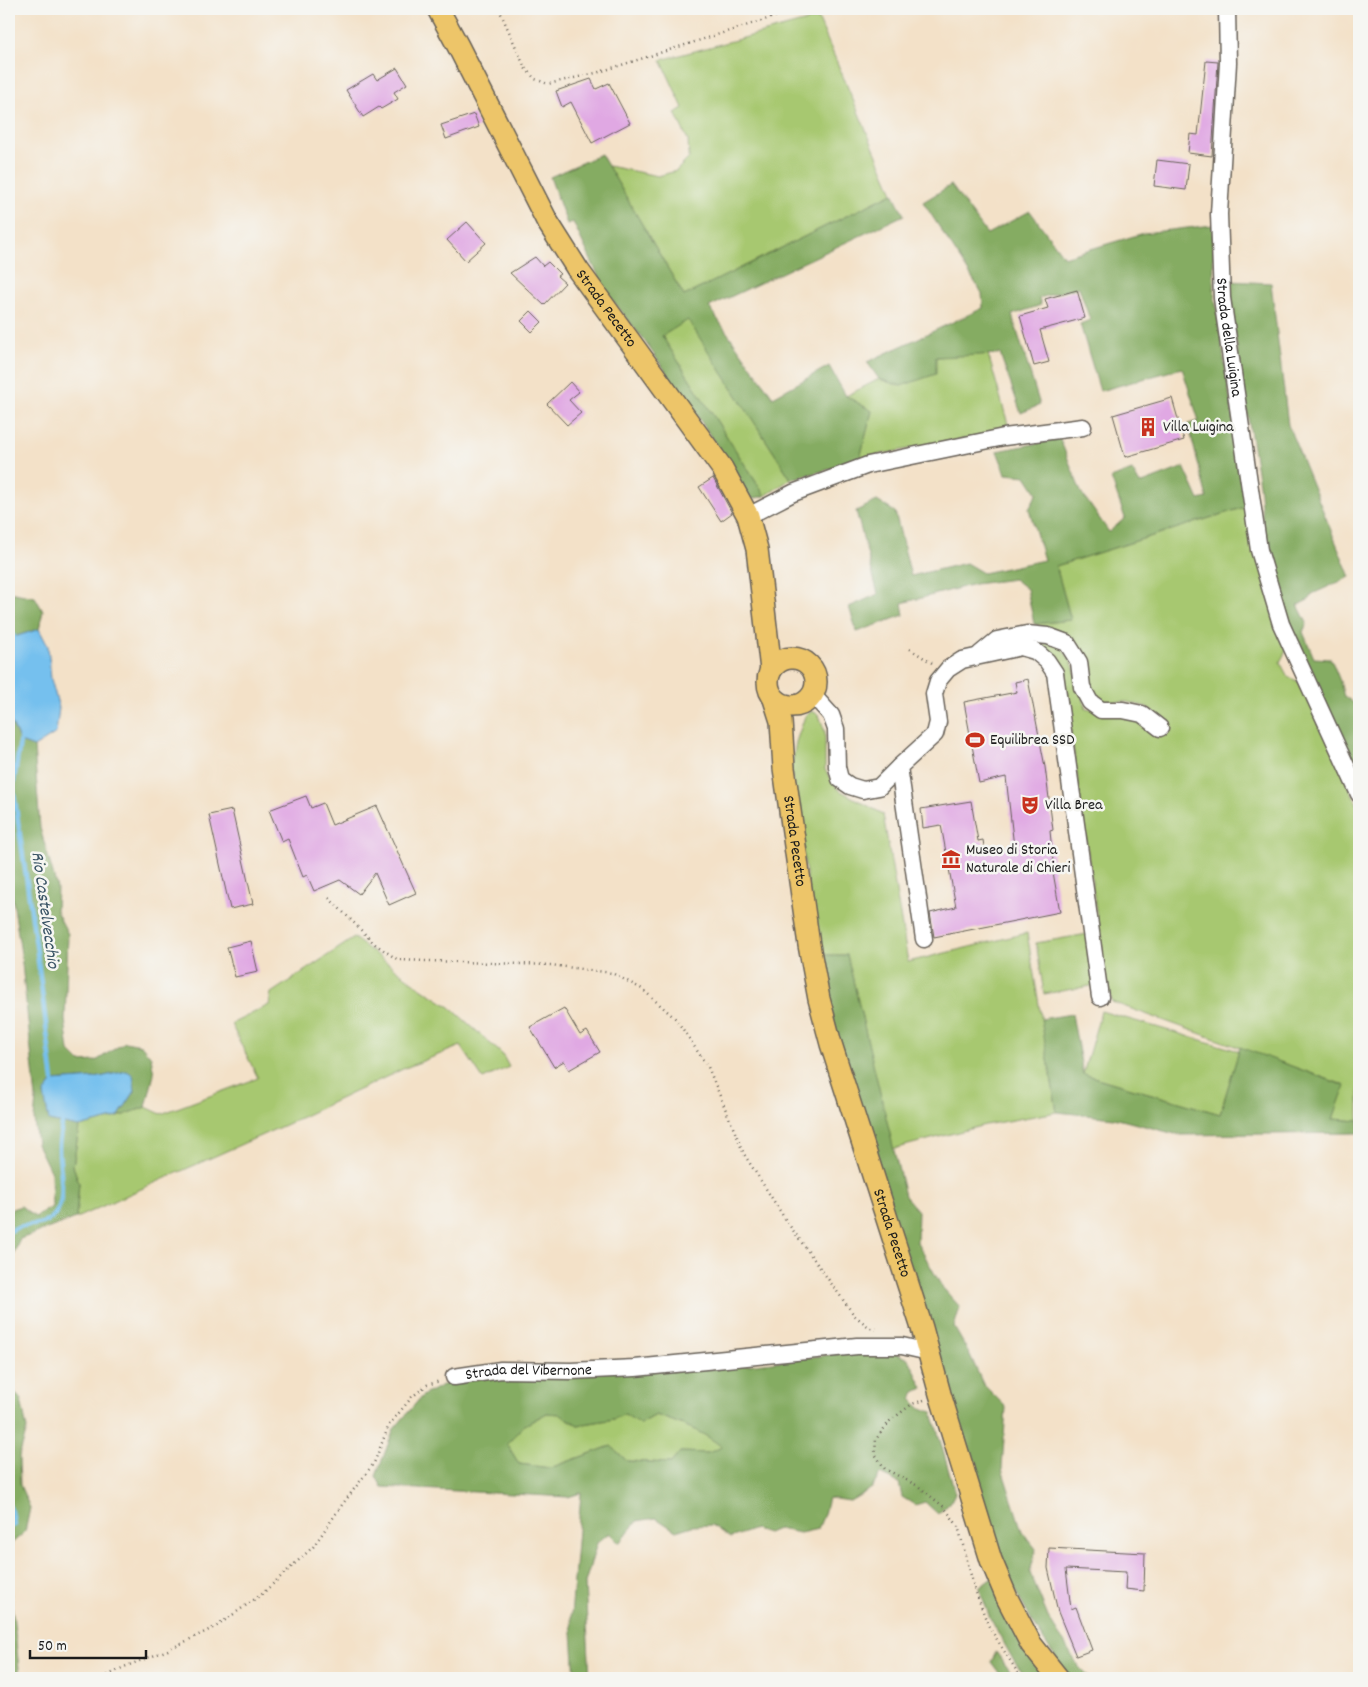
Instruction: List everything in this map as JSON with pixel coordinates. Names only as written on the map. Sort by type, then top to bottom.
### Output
[{"type":"main road","name":"Strada Pecetto","points":[[438,9],[547,221],[578,270],[722,468],[748,516],[757,549],[764,606],[771,670],[768,685],[774,698],[780,721],[784,768],[809,945],[819,999],[929,1352],[991,1560],[1007,1598],[1031,1644],[1058,1678]]},
{"type":"main road","name":"Strada Pecetto","points":[[764,606],[782,644],[796,658],[804,661],[814,672],[816,680],[815,687],[807,699],[791,733],[784,768]]},
{"type":"main road","points":[[771,670],[782,660],[796,658]]},
{"type":"main road","points":[[774,698],[788,706],[795,706],[807,699]]},
{"type":"street","name":"Strada della Luigina","points":[[1227,9],[1228,62],[1219,214],[1222,298],[1258,550],[1281,624],[1359,794]]},
{"type":"street","points":[[748,516],[793,493],[868,465],[1004,437],[1083,427]]},
{"type":"street","points":[[976,657],[997,640],[1027,634],[1048,636],[1067,643],[1079,662],[1082,687],[1090,702],[1101,710],[1123,710],[1142,714],[1160,728]]},
{"type":"street","points":[[807,699],[831,715],[836,729],[837,767],[840,779],[850,786],[863,790],[879,787],[935,734],[938,722],[934,694],[938,681],[945,672],[962,660],[1021,648],[1035,651],[1047,661],[1054,673],[1100,997]]},
{"type":"street","points":[[899,767],[924,939]]},
{"type":"street","name":"Strada del Vibernone","points":[[454,1377],[501,1370],[571,1371],[635,1368],[857,1346],[902,1346],[929,1352]]},
{"type":"path","points":[[499,9],[525,68],[535,79],[548,84],[596,73],[799,9]]},
{"type":"path","points":[[910,649],[945,672]]},
{"type":"path","points":[[329,898],[375,944],[398,960],[550,965],[612,973],[642,989],[676,1019],[708,1067],[744,1154],[787,1222],[854,1315],[870,1328],[879,1329]]},
{"type":"path","name":"Strada del Vibernone","points":[[103,1678],[124,1667],[168,1650],[217,1626],[262,1594],[313,1547],[374,1463],[389,1425],[412,1397],[427,1385],[454,1377]]},
{"type":"path","points":[[940,1394],[912,1404],[890,1421],[876,1439],[875,1454],[885,1469],[918,1486],[944,1507],[958,1526],[974,1587],[988,1625],[1021,1678]]},
{"type":"green space","points":[[818,18],[893,193],[684,296],[608,166],[658,176],[676,171],[689,158],[688,140],[675,113],[683,108],[661,60]]},
{"type":"green space","points":[[601,154],[684,296],[893,193],[904,215],[709,307],[773,397],[829,366],[846,396],[872,411],[860,458],[827,470],[791,479],[688,320],[662,336],[765,496],[751,499],[702,423],[643,339],[606,292],[573,222],[567,224],[550,177]]},
{"type":"green space","points":[[951,185],[987,234],[1030,211],[1064,257],[1144,233],[1213,225],[1214,292],[1245,507],[1056,566],[1071,620],[1034,624],[1027,589],[1014,579],[975,584],[902,603],[904,615],[857,632],[849,607],[878,594],[856,511],[877,501],[895,512],[911,576],[966,563],[983,573],[1044,560],[1029,509],[1037,493],[1026,476],[1006,474],[997,451],[1060,439],[1081,492],[1109,532],[1125,518],[1111,478],[1132,470],[1140,484],[1184,467],[1199,500],[1207,498],[1188,424],[1199,421],[1182,368],[1100,391],[1080,324],[1090,320],[1079,287],[1039,298],[1041,305],[1012,315],[1040,405],[1021,413],[1000,354],[936,357],[936,374],[901,386],[879,379],[867,362],[983,308],[982,293],[923,202]]},
{"type":"green space","points":[[1228,281],[1271,283],[1288,425],[1350,577],[1312,594],[1310,599],[1298,605],[1307,623],[1303,632],[1314,658],[1331,659],[1344,697],[1351,700],[1358,710],[1360,722],[1356,742],[1359,748],[1359,776],[1308,670],[1275,587],[1263,531],[1259,484],[1238,357]]},
{"type":"green space","points":[[688,319],[791,479],[765,496],[662,336]]},
{"type":"green space","points":[[988,354],[1008,424],[1001,432],[860,458],[872,411],[846,396],[879,379],[901,386],[936,357]]},
{"type":"green space","points":[[1245,507],[1287,649],[1280,662],[1288,677],[1302,683],[1359,808],[1359,1121],[1333,1119],[1344,1085],[1112,1002],[1108,983],[1044,994],[1036,943],[1099,932],[1065,690],[1059,661],[1046,648],[1031,641],[1061,645],[1073,665],[1086,708],[1143,718],[1148,731],[1169,724],[1147,707],[1127,702],[1101,701],[1092,690],[1088,663],[1071,638],[1034,624],[1071,620],[1056,566]]},
{"type":"green space","points":[[9,592],[35,597],[43,611],[39,629],[14,637],[9,647]]},
{"type":"green space","points":[[812,711],[819,715],[825,732],[825,770],[839,790],[883,814],[908,962],[1027,933],[1057,1112],[985,1125],[893,1149],[847,955],[818,955],[791,770],[796,742],[805,716]]},
{"type":"green space","points":[[9,717],[20,742],[34,747],[40,828],[57,888],[56,911],[68,934],[65,1020],[69,1051],[80,1062],[96,1061],[125,1042],[141,1045],[151,1057],[154,1074],[146,1107],[118,1117],[135,1091],[127,1071],[95,1078],[53,1081],[44,1094],[49,1121],[79,1127],[73,1166],[79,1183],[76,1218],[20,1239],[13,1255],[9,1286],[9,1210],[21,1206],[35,1217],[52,1207],[51,1173],[37,1144],[34,1119],[36,1099],[21,954],[9,874]]},
{"type":"green space","points":[[354,938],[450,1007],[502,1054],[509,1067],[483,1079],[461,1046],[405,1068],[287,1124],[76,1218],[79,1183],[73,1166],[79,1127],[118,1117],[146,1107],[161,1114],[258,1078],[231,1024],[269,1005],[271,993]]},
{"type":"green space","points":[[818,955],[847,955],[905,1196],[918,1211],[917,1242],[942,1287],[960,1307],[954,1327],[970,1355],[983,1384],[1006,1407],[1002,1469],[1022,1531],[1036,1549],[1030,1573],[1048,1617],[1079,1667],[1090,1678],[1071,1678],[1060,1664],[1013,1587],[997,1555],[839,1042]]},
{"type":"green space","points":[[1101,1011],[1239,1051],[1220,1114],[1083,1074]]},
{"type":"green space","points":[[1072,1014],[1083,1074],[1220,1114],[1240,1047],[1345,1086],[1333,1119],[1359,1121],[1359,1133],[1179,1135],[1114,1118],[1057,1112],[1041,1019]]},
{"type":"green space","points":[[859,1351],[893,1352],[909,1359],[923,1388],[915,1392],[911,1399],[919,1407],[932,1412],[955,1493],[950,1503],[938,1514],[925,1502],[915,1505],[902,1497],[899,1483],[880,1474],[872,1488],[850,1501],[828,1498],[818,1529],[800,1533],[778,1529],[767,1533],[755,1529],[730,1538],[712,1525],[692,1526],[676,1531],[656,1518],[637,1521],[619,1543],[609,1533],[597,1543],[585,1583],[590,1678],[575,1678],[571,1617],[581,1493],[568,1497],[382,1487],[376,1476],[394,1429],[422,1396],[443,1385],[499,1375],[677,1368],[716,1369]],"holes":[[[547,1413],[559,1414],[578,1425],[614,1419],[625,1414],[640,1424],[656,1415],[698,1432],[722,1447],[708,1453],[680,1452],[671,1463],[627,1461],[611,1446],[550,1468],[519,1464],[507,1444],[523,1426]]]},
{"type":"green space","points":[[9,1385],[21,1400],[27,1429],[19,1457],[20,1485],[30,1508],[25,1532],[12,1543],[10,1587],[20,1678],[9,1678]]},
{"type":"green space","points":[[547,1413],[559,1413],[578,1425],[614,1419],[625,1414],[640,1424],[656,1415],[699,1432],[723,1447],[709,1453],[680,1452],[671,1463],[627,1461],[611,1446],[550,1468],[519,1464],[507,1444],[523,1426]]},
{"type":"green space","points":[[992,1578],[1049,1678],[1027,1678],[1015,1663],[990,1618],[979,1588]]},
{"type":"green space","points":[[996,1652],[1015,1678],[1003,1678],[991,1662]]},
{"type":"water","points":[[39,629],[48,646],[51,679],[59,708],[56,733],[34,747],[20,742],[9,717],[9,647],[14,637]]},
{"type":"water","points":[[127,1071],[133,1075],[135,1091],[118,1117],[79,1127],[49,1121],[44,1094],[53,1081],[95,1078]]},
{"type":"building","points":[[1206,61],[1218,62],[1212,156],[1188,153],[1190,134],[1198,135]]},
{"type":"building","points":[[397,68],[407,84],[394,92],[398,99],[381,109],[379,107],[363,117],[346,90],[373,74],[377,80]]},
{"type":"building","points":[[591,79],[596,89],[609,83],[630,123],[592,143],[571,102],[562,107],[556,91]]},
{"type":"building","points":[[474,114],[479,127],[446,139],[441,125]]},
{"type":"building","points":[[1157,160],[1189,164],[1186,190],[1154,186]]},
{"type":"building","points":[[467,222],[486,243],[466,261],[447,240]]},
{"type":"building","points":[[535,257],[543,266],[548,262],[560,274],[557,276],[565,283],[544,305],[510,273]]},
{"type":"building","points":[[1077,290],[1085,318],[1040,330],[1049,362],[1034,366],[1020,316],[1048,308],[1045,299]]},
{"type":"building","points":[[531,311],[542,322],[532,332],[521,321]]},
{"type":"building","points":[[570,382],[579,392],[569,400],[581,413],[567,425],[547,404]]},
{"type":"building","name":"Villa Luigina","points":[[1172,398],[1184,440],[1125,457],[1113,415]]},
{"type":"building","points":[[713,478],[732,513],[721,521],[699,487]]},
{"type":"building","name":"Villa Brea","points":[[1028,679],[1045,767],[1053,830],[1050,831],[1053,872],[1060,912],[934,937],[930,913],[956,907],[941,825],[923,828],[921,809],[971,801],[978,841],[983,840],[985,853],[1014,847],[1006,777],[979,783],[964,702],[1017,692],[1015,682]]},
{"type":"building","points":[[306,796],[311,808],[323,803],[332,825],[377,806],[416,893],[389,905],[375,873],[359,894],[340,880],[314,891],[307,875],[303,877],[288,839],[282,842],[269,810]]},
{"type":"building","points":[[232,810],[253,904],[230,909],[209,815]]},
{"type":"building","points":[[251,941],[258,972],[235,977],[227,947]]},
{"type":"building","points":[[564,1008],[580,1035],[587,1031],[600,1052],[569,1070],[564,1061],[554,1067],[530,1027]]},
{"type":"building","points":[[1049,1548],[1145,1553],[1144,1591],[1125,1589],[1126,1572],[1066,1569],[1071,1609],[1076,1607],[1092,1650],[1076,1656],[1058,1612],[1048,1568]]},
{"type":"waterway","name":"Rio Castelvecchio","points":[[9,631],[14,637]]},
{"type":"waterway","name":"Rio Castelvecchio","points":[[20,742],[13,787],[37,952],[53,1081]]},
{"type":"waterway","name":"Rio Castelvecchio","points":[[9,1232],[17,1227],[45,1222],[53,1216],[58,1208],[62,1188],[59,1156],[62,1124]]},
{"type":"waterway","name":"Rio Castelvecchio","points":[[9,1440],[9,1445]]},
{"type":"waterway","name":"Rio Castelvecchio","points":[[9,1506],[14,1525],[9,1527]]},
{"type":"place","name":"Villa Luigina","points":[[1148,427]]},
{"type":"place","name":"Equilibrea SSD","points":[[975,740]]},
{"type":"place","name":"Villa Brea","points":[[1030,805]]},
{"type":"place","name":"Museo di Storia Naturale di Chieri","points":[[951,859]]}]
